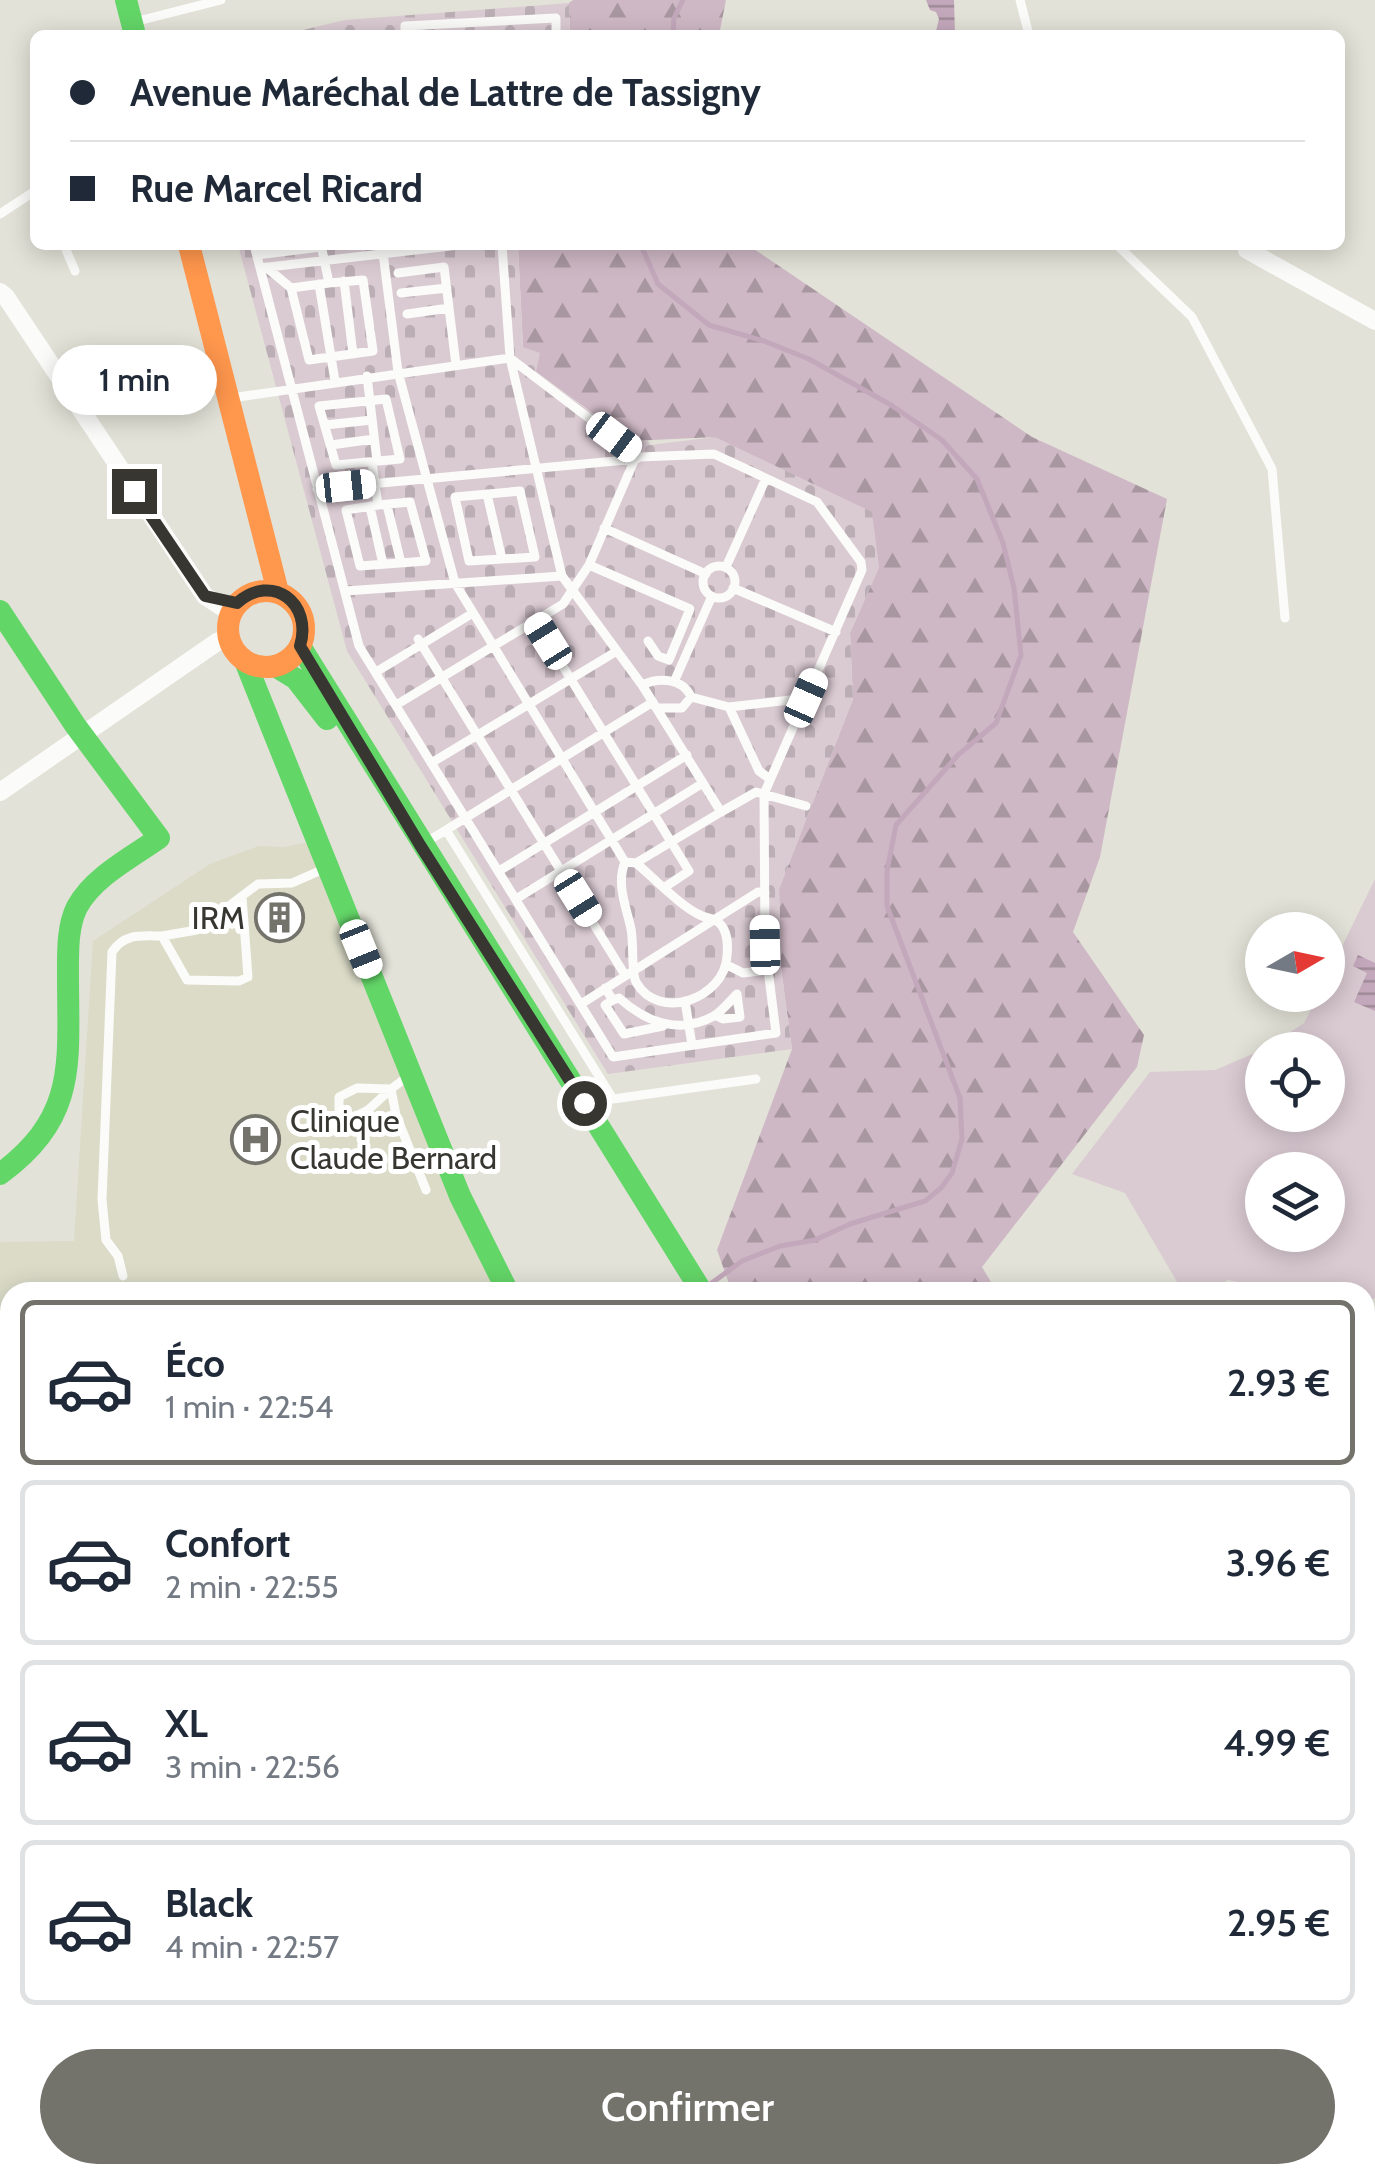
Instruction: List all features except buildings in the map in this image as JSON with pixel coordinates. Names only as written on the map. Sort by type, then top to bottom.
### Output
[{"type":"main road","points":[[190,250],[270,559],[228,638],[238,655],[302,686],[420,845]]},
{"type":"main road","points":[[251,600],[298,608],[304,620],[300,646],[286,662],[262,665]]},
{"type":"main road","points":[[0,611],[159,838],[96,886],[78,906],[68,955],[63,1093],[53,1125],[25,1158],[0,1174]]},
{"type":"main road","points":[[300,646],[420,845],[696,1282]]},
{"type":"main road","points":[[262,665],[262,697],[328,866],[460,1196],[503,1282]]},
{"type":"street","points":[[1247,250],[1375,321]]},
{"type":"street","points":[[0,292],[205,596],[251,600]]},
{"type":"street","points":[[3,790],[216,642],[228,638]]},
{"type":"lane","points":[[131,19],[221,0]]},
{"type":"lane","points":[[1020,0],[1028,30]]},
{"type":"lane","points":[[406,30],[406,26],[446,30],[466,23],[556,18],[556,30]]},
{"type":"lane","points":[[514,20],[514,30]]},
{"type":"lane","points":[[489,22],[490,30]]},
{"type":"lane","points":[[466,23],[467,30]]},
{"type":"lane","points":[[0,214],[30,194]]},
{"type":"lane","points":[[66,250],[75,271]]},
{"type":"lane","points":[[256,250],[263,267],[290,387],[344,592],[359,646],[613,1057],[776,1033],[768,970],[764,794],[862,570],[858,554],[817,502],[714,454],[317,489]]},
{"type":"lane","points":[[322,250],[334,381]]},
{"type":"lane","points":[[263,267],[378,250]]},
{"type":"lane","points":[[383,250],[398,372],[455,583],[612,840],[630,862],[700,915],[724,928],[727,966],[710,991],[684,1001],[652,996],[641,989],[633,977],[635,948],[619,876],[630,862],[756,792],[806,806]]},
{"type":"lane","points":[[502,250],[510,358],[562,576],[642,685],[721,812]]},
{"type":"lane","points":[[1122,250],[1192,318],[1272,469],[1286,618]]},
{"type":"lane","points":[[263,267],[291,288],[309,360],[373,350],[363,280],[291,288]]},
{"type":"lane","points":[[398,273],[444,267],[456,365]]},
{"type":"lane","points":[[344,281],[352,354]]},
{"type":"lane","points":[[401,293],[447,288]]},
{"type":"lane","points":[[407,314],[450,308]]},
{"type":"lane","points":[[228,398],[510,358],[637,459]]},
{"type":"lane","points":[[367,376],[384,564]]},
{"type":"lane","points":[[386,399],[400,459],[336,465],[319,406],[370,400],[386,399]]},
{"type":"lane","points":[[324,425],[372,420]]},
{"type":"lane","points":[[330,445],[374,439]]},
{"type":"lane","points":[[396,706],[563,604],[588,565],[637,459]]},
{"type":"lane","points":[[726,567],[766,478]]},
{"type":"lane","points":[[520,492],[534,558],[502,559],[468,561],[455,497],[520,492]]},
{"type":"lane","points":[[488,494],[502,559]]},
{"type":"lane","points":[[410,502],[426,561],[360,566],[346,510],[378,506],[410,502]]},
{"type":"lane","points":[[378,506],[401,563]]},
{"type":"lane","points":[[604,528],[706,574]]},
{"type":"lane","points":[[588,565],[690,610],[669,660],[658,656],[648,640]]},
{"type":"lane","points":[[714,566],[726,567],[734,576],[733,588],[724,596],[712,596],[704,586],[706,574],[714,566]]},
{"type":"lane","points":[[344,592],[562,576]]},
{"type":"lane","points":[[733,588],[836,632]]},
{"type":"lane","points":[[674,682],[712,596]]},
{"type":"lane","points":[[376,672],[420,641],[473,612]]},
{"type":"lane","points":[[535,621],[690,870],[665,886]]},
{"type":"lane","points":[[420,641],[625,974]]},
{"type":"lane","points":[[432,762],[618,651]]},
{"type":"lane","points":[[642,685],[652,680],[674,682],[683,685],[690,698],[729,707],[806,698]]},
{"type":"lane","points":[[420,845],[603,730],[654,705],[682,708],[690,698]]},
{"type":"lane","points":[[729,707],[759,772],[770,779]]},
{"type":"lane","points":[[499,872],[686,756]]},
{"type":"lane","points":[[516,899],[704,783]]},
{"type":"lane","points":[[446,830],[613,1098],[756,1078]]},
{"type":"lane","points":[[124,1276],[118,1256],[106,1240],[102,1200],[112,952],[120,940],[132,936],[197,930],[258,884],[292,883],[328,866]]},
{"type":"lane","points":[[581,1004],[758,892],[765,892]]},
{"type":"lane","points":[[162,936],[188,980],[239,981],[248,977],[242,896]]},
{"type":"lane","points":[[727,966],[743,973],[768,970]]},
{"type":"lane","points":[[605,988],[613,1000]]},
{"type":"lane","points":[[710,991],[726,1004]]},
{"type":"lane","points":[[664,1026],[619,998],[606,1005],[624,1034],[715,1016],[737,994],[740,1017],[724,1020],[715,1016]]},
{"type":"lane","points":[[684,1001],[692,1045]]},
{"type":"lane","points":[[391,1088],[357,1088],[339,1097],[339,1112],[352,1118],[412,1076]]},
{"type":"lane","points":[[391,1088],[396,1115],[426,1190]]},
{"type":"shaded area","points":[[926,0],[954,0],[955,30],[936,30],[939,19]]},
{"type":"shaded area","name":"Clinique Claude Bernard","points":[[309,842],[493,1282],[0,1282],[0,1242],[74,1241],[93,941],[210,864],[259,846]]},
{"type":"shaded area","points":[[1358,955],[1375,963],[1375,1011],[1354,1002],[1367,973],[1353,966]]},
{"type":"green space","points":[[726,0],[720,30],[570,30],[569,3]]},
{"type":"green space","points":[[569,3],[570,30],[303,30],[345,20]]},
{"type":"green space","points":[[239,250],[518,250],[523,347],[540,353],[536,372],[630,441],[648,441],[650,445],[715,437],[872,512],[879,567],[850,633],[853,699],[779,889],[781,968],[792,1049],[608,1074],[347,651]]},
{"type":"green space","points":[[518,250],[755,250],[1032,437],[1167,499],[1100,857],[1073,932],[1144,1035],[1137,1067],[982,1267],[991,1282],[728,1282],[717,1250],[792,1049],[781,968],[779,889],[853,699],[850,633],[879,567],[715,437],[631,441],[535,371],[523,348]]},
{"type":"green space","points":[[1375,879],[1375,1282],[1177,1282],[1125,1193],[1072,1174],[1150,1072],[1215,1070],[1245,1057],[1245,1132],[1345,1132],[1345,1032],[1290,1032],[1304,1023],[1310,1012],[1345,1012],[1345,940]]},
{"type":"waterway","points":[[673,30],[674,18],[683,0]]},
{"type":"waterway","points":[[643,250],[658,284],[709,325],[809,359],[891,405],[942,440],[977,479],[1003,543],[1014,588],[1021,655],[996,723],[958,755],[896,825],[887,871],[887,906],[960,1098],[962,1139],[952,1173],[925,1201],[850,1224],[815,1240],[780,1246],[742,1261],[713,1282]]},
{"type":"traffic: fast","points":[[126,0],[134,30]]},
{"type":"traffic: fast","points":[[0,611],[75,725],[159,838],[103,877],[77,907],[69,940],[67,1062],[63,1086],[44,1131],[0,1174]]},
{"type":"traffic: fast","points":[[300,646],[696,1282]]},
{"type":"traffic: fast","points":[[245,661],[460,1196],[503,1282]]},
{"type":"traffic: fast","points":[[275,666],[296,679],[327,719]]},
{"type":"traffic: slow","points":[[190,250],[278,592]]},
{"type":"traffic: slow","points":[[266,591],[293,602],[304,629],[293,656],[266,667],[239,656],[228,629],[239,602],[266,591]]},
{"type":"place","name":"IRM","points":[[280,918]]},
{"type":"place","name":"Clinique Claude Bernard","points":[[255,1139]]},
{"type":"route","points":[[134,491],[205,596],[237,603],[267,590],[290,598],[298,608],[304,620],[300,646],[420,845],[584,1103]]}]
